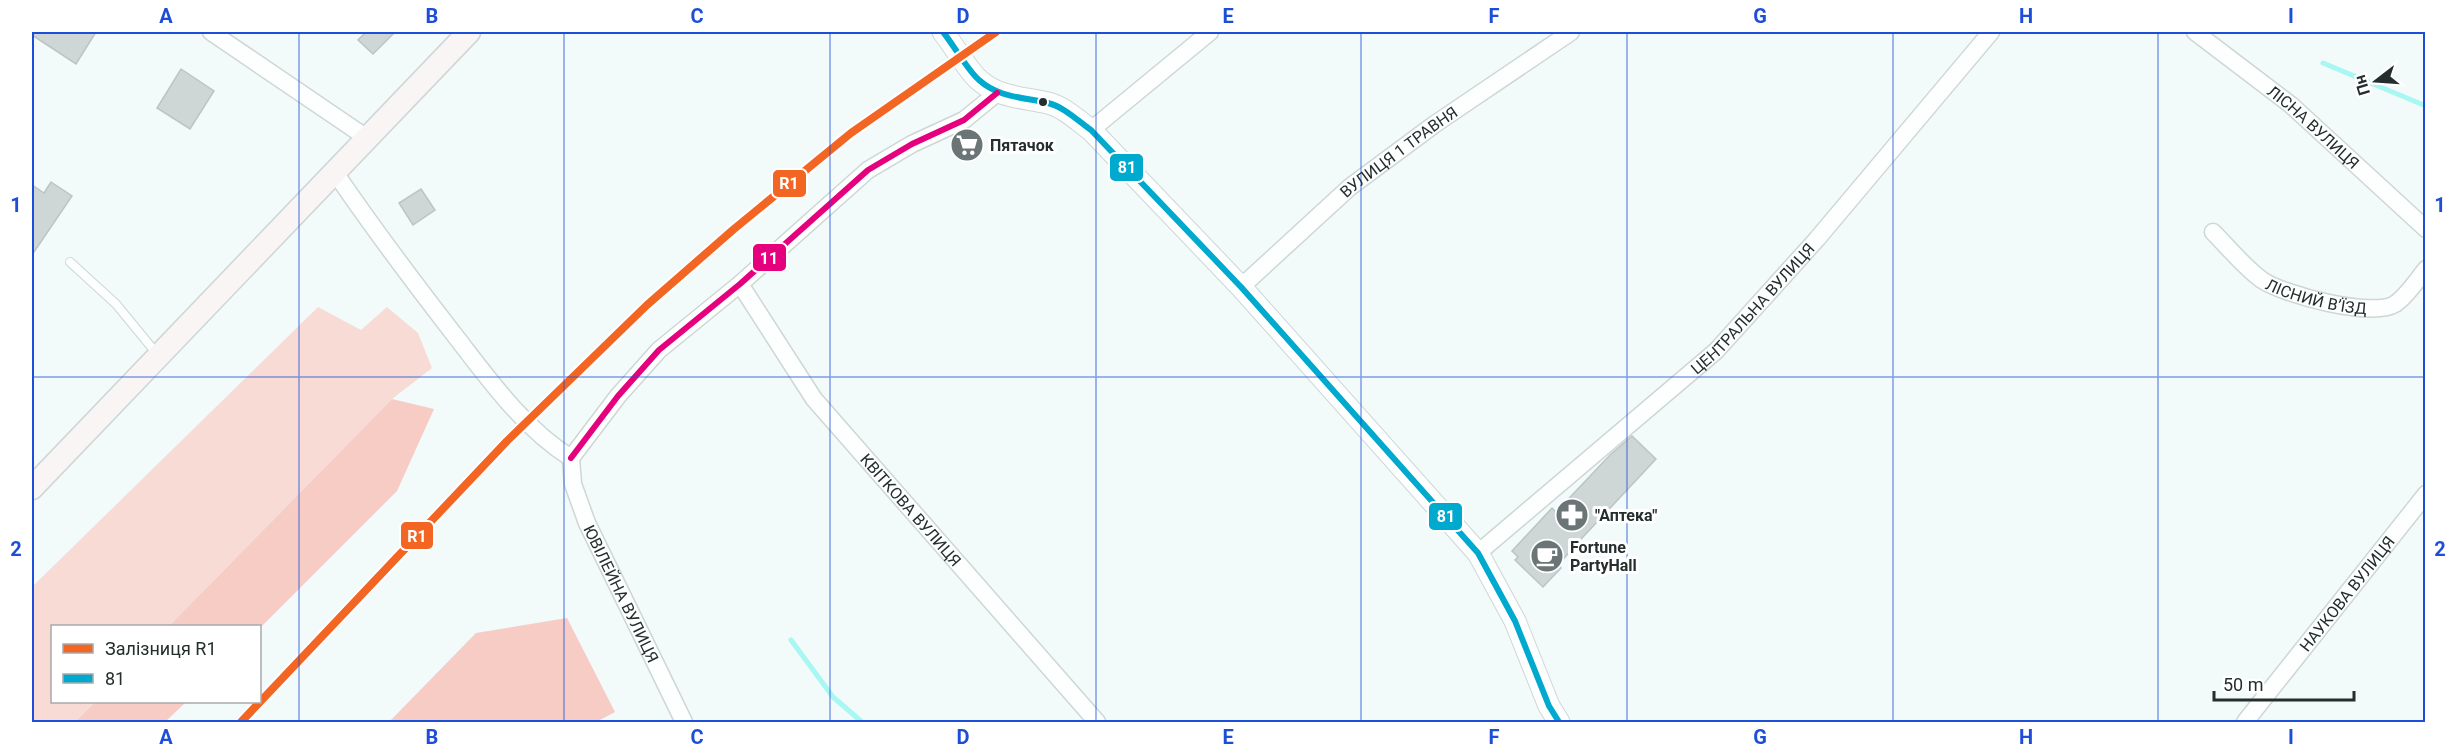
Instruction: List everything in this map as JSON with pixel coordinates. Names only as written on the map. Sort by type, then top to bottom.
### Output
[{"type":"main road","points":[[32,488],[469,32]]},
{"type":"street","points":[[211,32],[367,138]]},
{"type":"street","points":[[944,32],[977,79],[997,93],[1023,100],[1048,103],[1067,111],[1091,130],[1241,287],[1478,553],[1515,621],[1535,673],[1559,723]]},
{"type":"street","points":[[1091,130],[1210,32]]},
{"type":"street","name":"ВУЛИЦЯ 1 ТРАВНЯ","points":[[1241,287],[1350,188],[1435,124],[1570,32]]},
{"type":"street","name":"ЦЕНТРАЛЬНА ВУЛИЦЯ","points":[[1478,553],[1716,351],[1816,239],[1991,32]]},
{"type":"street","name":"ЛІСНА ВУЛИЦЯ","points":[[2195,32],[2291,105],[2426,230]]},
{"type":"street","points":[[334,171],[381,238],[497,389],[549,444],[571,458],[618,396],[658,350],[740,284],[868,170],[912,144],[964,120],[997,93]]},
{"type":"street","name":"ЛІСНИЙ В’ЇЗД","points":[[2212,232],[2261,280],[2283,292],[2365,309],[2386,308],[2397,303],[2426,269]]},
{"type":"street","name":"КВІТКОВА ВУЛИЦЯ","points":[[740,284],[814,399],[1097,723]]},
{"type":"street","name":"ЮВІЛЕЙНА ВУЛИЦЯ","points":[[571,458],[573,484],[587,523],[684,723]]},
{"type":"street","name":"НАУКОВА ВУЛИЦЯ","points":[[2244,723],[2426,494]]},
{"type":"lane","points":[[69,262],[116,304],[159,357]]},
{"type":"shaded area","points":[[318,307],[361,330],[387,307],[418,333],[432,368],[392,399],[170,625],[51,625],[51,703],[94,703],[75,722],[32,722],[32,587]]},
{"type":"shaded area","points":[[392,399],[434,409],[397,491],[261,627],[261,625],[170,625]]},
{"type":"shaded area","points":[[567,618],[615,712],[596,722],[389,722],[476,633]]},
{"type":"shaded area","points":[[94,703],[185,703],[165,722],[75,722]]},
{"type":"building","points":[[32,32],[96,32],[76,64],[32,35]]},
{"type":"building","points":[[366,32],[395,32],[373,54],[358,40]]},
{"type":"building","points":[[181,69],[214,91],[190,129],[157,108]]},
{"type":"building","points":[[51,182],[72,196],[32,255],[32,185],[44,193]]},
{"type":"building","points":[[421,189],[435,210],[413,225],[399,203]]},
{"type":"building","points":[[1632,436],[1656,459],[1558,565],[1561,568],[1543,587],[1515,560],[1518,557],[1512,551],[1552,508],[1556,512],[1610,455]]},
{"type":"waterway","points":[[2323,63],[2426,106]]},
{"type":"waterway","points":[[791,640],[833,697],[862,722]]},
{"type":"rail line","name":"R1","points":[[261,701],[507,441],[647,305],[734,229],[851,133],[996,32]]},
{"type":"rail line","name":"R1","points":[[241,722],[259,703]]},
{"type":"transit line","name":"81","points":[[943,32],[970,70],[987,86],[1003,94],[1054,105],[1091,130],[1241,287],[1478,553],[1515,621],[1549,706],[1559,722]]},
{"type":"transit line","name":"11","points":[[571,458],[618,396],[659,350],[740,284],[868,170],[912,144],[964,120],[997,93]]},
{"type":"place","name":"Пятачок","points":[[967,145]]},
{"type":"place","name":"\"Аптека\"","points":[[1572,515]]},
{"type":"place","name":"Fortune PartyHall","points":[[1547,556]]}]
